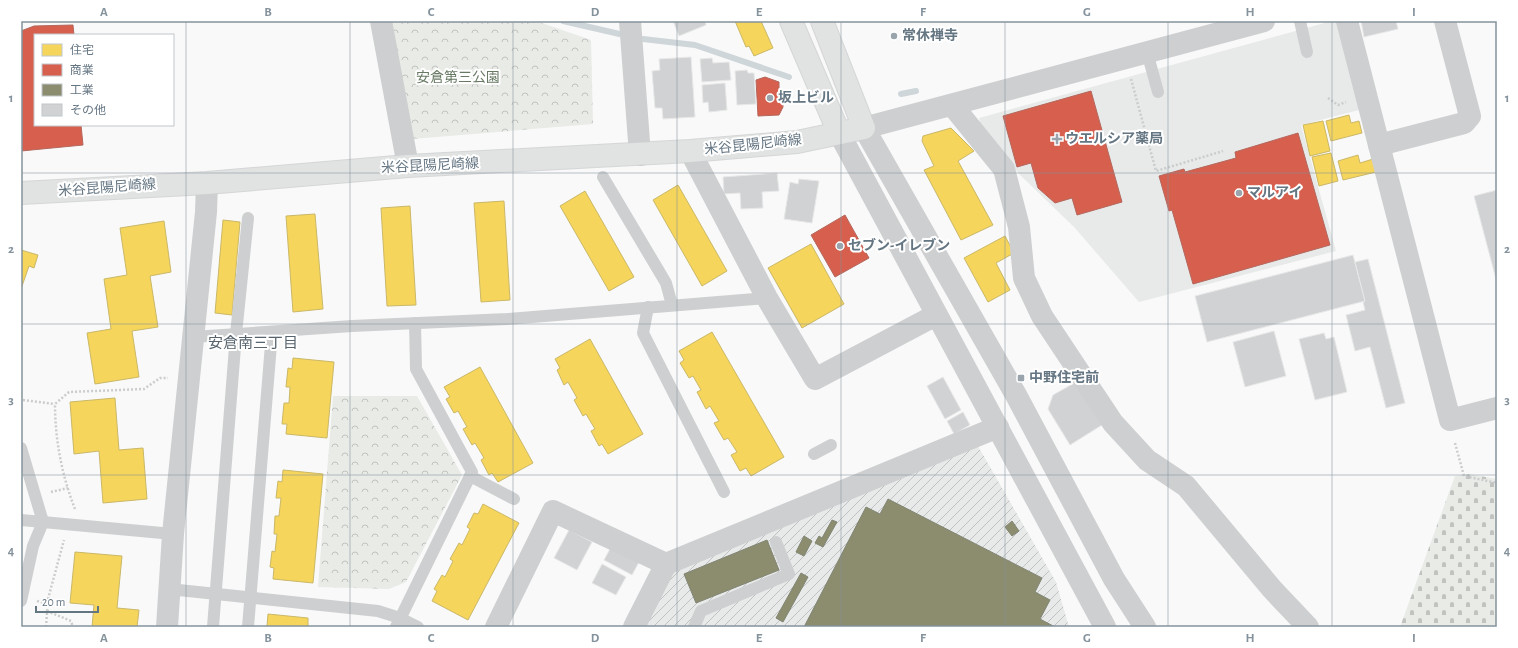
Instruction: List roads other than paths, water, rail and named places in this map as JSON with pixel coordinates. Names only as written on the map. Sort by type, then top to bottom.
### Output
[{"type":"main road","points":[[791,21],[839,133]]},
{"type":"main road","points":[[822,21],[864,128]]},
{"type":"main road","name":"米谷昆陽尼崎線","points":[[21,193],[206,183],[408,166],[640,155],[796,142],[864,128]]},
{"type":"street","points":[[381,21],[408,166]]},
{"type":"street","points":[[630,21],[640,155]]},
{"type":"street","points":[[1146,627],[1114,579],[1016,395],[864,128],[1147,52],[1236,25],[1264,21]]},
{"type":"street","points":[[1347,21],[1450,420],[1497,408]]},
{"type":"street","points":[[1379,145],[1464,124],[1470,116],[1445,21]]},
{"type":"street","points":[[952,105],[1004,169],[1019,227],[1024,278],[1042,316],[1113,423],[1147,460],[1186,486],[1272,589],[1308,627]]},
{"type":"street","points":[[839,133],[1104,627]]},
{"type":"street","points":[[690,151],[767,298],[815,380],[936,315]]},
{"type":"street","points":[[167,627],[173,534],[206,212],[206,183]]},
{"type":"street","points":[[634,627],[666,564],[998,427]]},
{"type":"street","points":[[496,627],[553,511],[666,564]]},
{"type":"lane","points":[[1300,21],[1307,52]]},
{"type":"lane","points":[[1147,52],[1158,92]]},
{"type":"lane","points":[[603,177],[666,283],[672,305]]},
{"type":"lane","points":[[213,627],[236,334],[248,218]]},
{"type":"lane","points":[[193,337],[415,323],[507,319],[767,298]]},
{"type":"lane","points":[[648,307],[643,333],[724,492]]},
{"type":"lane","points":[[398,622],[472,472],[416,369],[415,323]]},
{"type":"lane","points":[[248,627],[272,332]]},
{"type":"lane","points":[[814,454],[830,445]]},
{"type":"lane","points":[[21,448],[43,522],[33,546],[21,602]]},
{"type":"lane","points":[[470,476],[514,499]]},
{"type":"lane","points":[[21,520],[173,534]]},
{"type":"lane","points":[[694,627],[701,611],[789,574],[776,542]]},
{"type":"lane","points":[[169,589],[250,599],[378,611],[398,622],[418,627]]},
{"type":"waterway","points":[[563,21],[624,35]]},
{"type":"waterway","points":[[643,39],[695,45],[789,77]]},
{"type":"waterway","points":[[901,94],[916,91]]},
{"type":"place","name":"常休禅寺","points":[[894,36]]},
{"type":"place","name":"坂上ビル","points":[[770,98]]},
{"type":"place","name":"ウエルシア薬局","points":[[1057,139]]},
{"type":"place","name":"マルアイ","points":[[1239,193]]},
{"type":"place","name":"セブン-イレブン","points":[[840,246]]},
{"type":"place","name":"中野住宅前","points":[[1021,378]]},
{"type":"district","name":"安倉南三丁目","points":[[253,343]]},
{"type":"park label","name":"安倉第三公園","points":[[458,78]]}]
